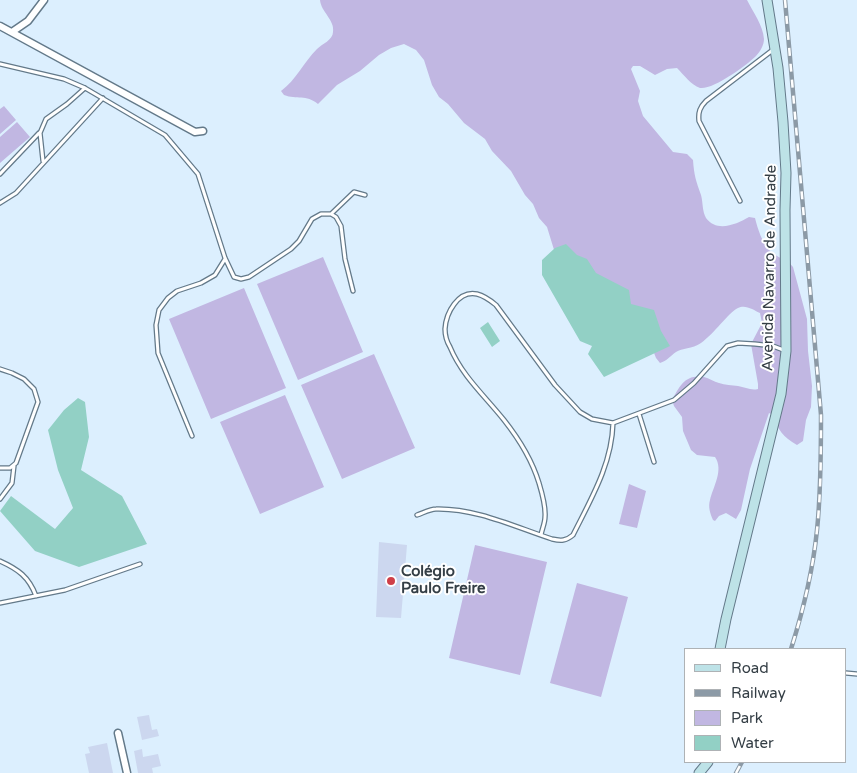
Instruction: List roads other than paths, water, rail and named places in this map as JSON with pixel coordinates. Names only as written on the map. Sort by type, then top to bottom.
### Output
[{"type":"street","points":[[12,32],[28,22],[44,0]]},
{"type":"street","name":"Avenida Navarro de Andrade","points":[[720,648],[781,394],[786,351],[786,173],[783,122],[775,49],[767,0]]},
{"type":"street","points":[[0,26],[195,132],[203,131]]},
{"type":"street","points":[[118,733],[127,773]]},
{"type":"street","points":[[699,773],[707,763]]},
{"type":"lane","points":[[740,201],[699,121],[700,106],[775,49]]},
{"type":"lane","points":[[0,64],[64,79],[85,88],[165,135],[198,174],[225,258],[234,277],[240,279],[249,278],[290,249],[299,241],[312,219],[321,214],[331,214],[336,217],[341,226],[345,259],[353,291]]},
{"type":"lane","points":[[0,174],[40,133],[46,120],[85,88]]},
{"type":"lane","points":[[0,204],[16,193],[103,98]]},
{"type":"lane","points":[[40,133],[43,162]]},
{"type":"lane","points":[[331,214],[354,192],[364,195]]},
{"type":"lane","points":[[192,436],[158,353],[156,325],[159,310],[168,298],[177,291],[202,283],[215,276],[225,258]]},
{"type":"lane","points":[[541,535],[545,517],[542,493],[535,470],[521,444],[504,420],[462,370],[449,346],[445,331],[446,319],[457,301],[464,294],[486,297],[496,305],[555,385],[580,412],[592,418],[614,423],[674,400],[694,383],[727,346],[738,343],[755,344],[773,346],[786,351]]},
{"type":"lane","points":[[0,369],[24,379],[34,389],[38,402],[14,466],[12,482],[0,499]]},
{"type":"lane","points":[[639,414],[654,462]]},
{"type":"lane","points":[[417,515],[434,509],[458,511],[496,520],[561,541],[569,539],[573,535],[607,464],[613,440],[614,423]]},
{"type":"lane","points":[[0,468],[14,466]]},
{"type":"lane","points":[[0,561],[19,571],[27,578],[36,596]]},
{"type":"lane","points":[[0,603],[65,590],[140,564]]},
{"type":"water","points":[[566,244],[577,255],[587,259],[596,273],[629,290],[631,304],[654,310],[661,331],[670,346],[604,377],[588,354],[592,346],[580,341],[542,275],[542,260],[555,248]]},
{"type":"water","points":[[488,322],[500,341],[492,347],[480,328]]},
{"type":"water","points":[[78,398],[85,402],[89,437],[81,470],[122,496],[147,544],[79,567],[35,551],[0,511],[11,496],[55,529],[73,508],[58,470],[48,430],[64,410]]},
{"type":"railway","points":[[785,0],[821,415],[820,487],[815,545],[807,590],[791,648]]},
{"type":"railway","points":[[736,773],[741,763]]},
{"type":"place","name":"Colégio Paulo Freire","points":[[391,581]]}]
